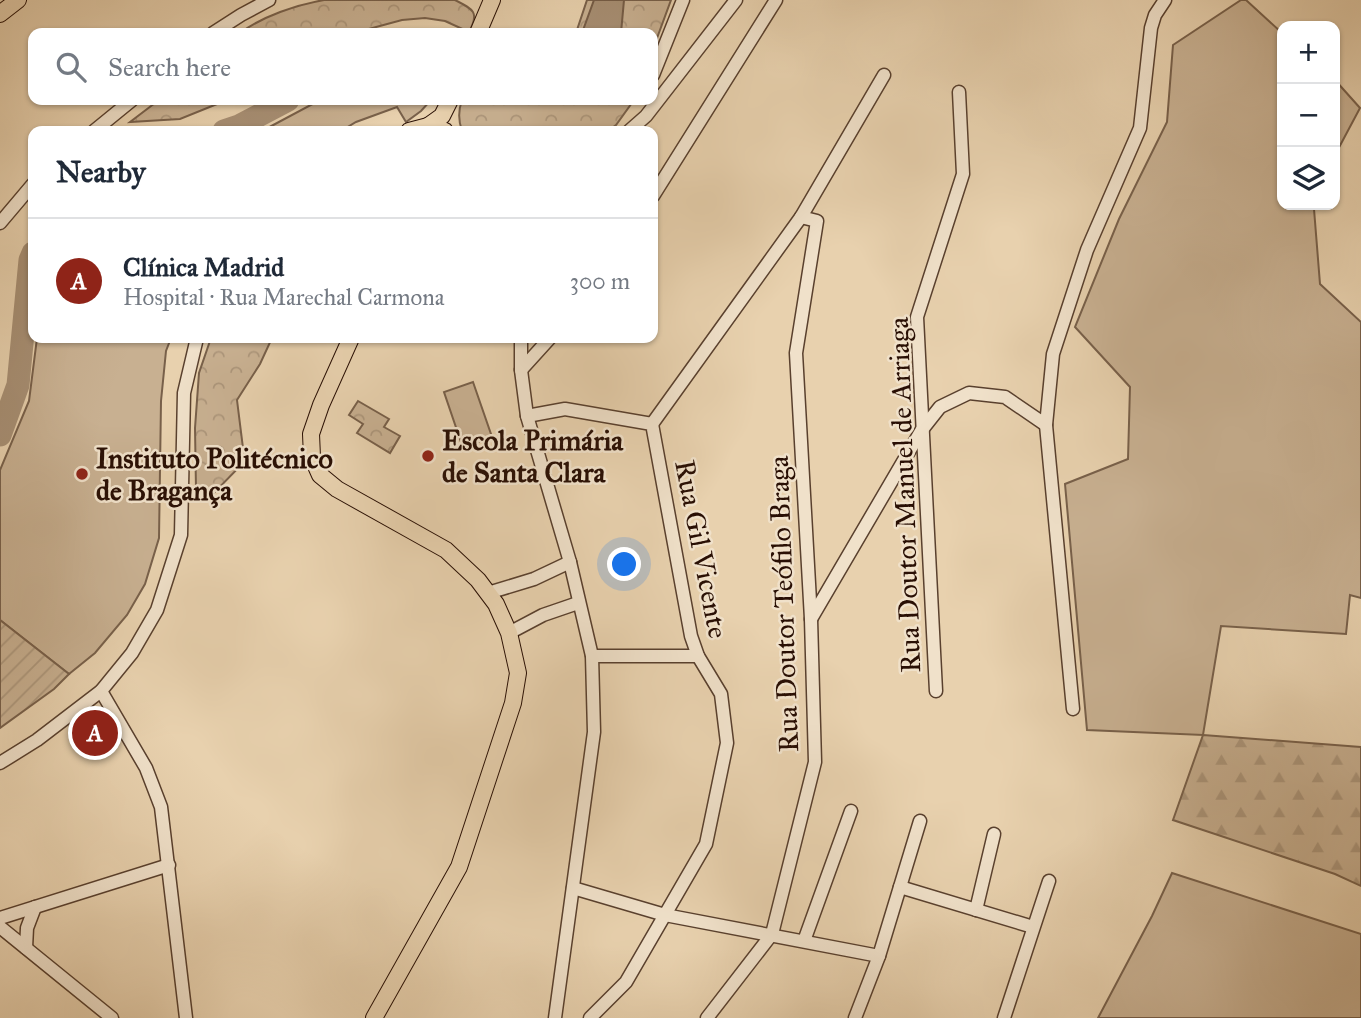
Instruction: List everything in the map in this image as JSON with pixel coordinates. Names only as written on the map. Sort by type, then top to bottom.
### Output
[{"type":"main road","points":[[0,14],[18,0]]},
{"type":"main road","points":[[480,28],[492,0]]},
{"type":"main road","points":[[428,126],[442,116],[448,105]]},
{"type":"main road","points":[[447,126],[450,105]]},
{"type":"main road","points":[[349,343],[311,434],[312,457],[320,475],[337,489],[446,550],[478,580],[509,633],[518,673],[513,703],[459,867],[374,1018]]},
{"type":"street","points":[[221,28],[269,0]]},
{"type":"street","points":[[658,62],[683,0]]},
{"type":"street","points":[[658,101],[736,0]]},
{"type":"street","points":[[658,188],[776,0]]},
{"type":"street","points":[[1073,709],[1046,425],[1053,354],[1087,250],[1140,128],[1152,28],[1155,15],[1165,0]]},
{"type":"street","points":[[527,416],[565,409],[652,424],[801,217],[884,75]]},
{"type":"street","name":"Rua Doutor Manuel de Arriaga","points":[[936,691],[917,317],[962,174],[959,92]]},
{"type":"street","points":[[100,126],[126,105]]},
{"type":"street","points":[[645,105],[646,116]]},
{"type":"street","points":[[635,126],[655,105]]},
{"type":"street","points":[[0,223],[28,190]]},
{"type":"street","name":"Rua Doutor Teófilo Braga","points":[[708,1018],[772,934],[816,762],[796,353],[817,221],[801,217]]},
{"type":"street","points":[[0,763],[37,740],[101,691],[132,653],[158,610],[181,535],[184,393],[196,343]]},
{"type":"street","points":[[521,343],[521,370],[527,416],[570,562],[592,656],[594,732],[555,1018]]},
{"type":"street","points":[[521,370],[545,343]]},
{"type":"street","points":[[811,619],[921,431],[940,407],[970,393],[1005,397],[1046,425]]},
{"type":"street","name":"Rua Gil Vicente","points":[[590,1018],[626,982],[706,844],[727,743],[721,694],[698,656],[691,636],[652,424]]},
{"type":"street","points":[[488,593],[534,579],[570,562]]},
{"type":"street","points":[[509,633],[543,615],[578,603]]},
{"type":"street","points":[[592,656],[698,656]]},
{"type":"street","points":[[101,691],[146,768],[161,807],[186,1018]]},
{"type":"street","points":[[803,941],[851,811]]},
{"type":"street","points":[[855,1018],[878,956],[920,821]]},
{"type":"street","points":[[976,910],[994,834]]},
{"type":"street","points":[[0,918],[169,865]]},
{"type":"street","points":[[1004,1018],[1049,881]]},
{"type":"street","points":[[900,887],[1033,927]]},
{"type":"street","points":[[573,888],[665,915],[878,956]]},
{"type":"street","points":[[26,948],[27,928],[35,907]]},
{"type":"street","points":[[0,927],[112,1018]]},
{"type":"green space","points":[[324,0],[455,0],[473,12],[474,20],[471,28],[460,28],[445,21],[425,18],[402,20],[372,28],[248,28],[280,12]]},
{"type":"green space","points":[[587,0],[671,0],[658,35],[658,28],[578,28]]},
{"type":"green space","points":[[1241,0],[1246,0],[1277,28],[1277,210],[1314,210],[1320,284],[1361,322],[1361,598],[1350,595],[1346,634],[1221,626],[1203,735],[1087,730],[1065,484],[1128,459],[1130,387],[1075,327],[1119,219],[1167,122],[1173,45]]},
{"type":"green space","points":[[1340,86],[1360,108],[1340,146]]},
{"type":"green space","points":[[152,105],[215,105],[180,119],[130,122]]},
{"type":"green space","points":[[311,105],[426,105],[406,122],[397,107],[349,126],[271,126]]},
{"type":"green space","points":[[461,105],[630,105],[615,126],[461,126]]},
{"type":"green space","name":"Instituto Politécnico de Bragança","points":[[36,343],[169,343],[161,401],[159,538],[145,584],[127,615],[95,653],[69,674],[0,620],[0,470],[29,401]]},
{"type":"green space","points":[[209,343],[270,343],[237,400],[243,448],[247,459],[209,498],[196,489],[195,428],[199,373]]},
{"type":"green space","points":[[473,382],[492,437],[463,448],[444,392]]},
{"type":"green space","points":[[358,401],[389,419],[384,427],[400,436],[390,453],[357,433],[363,424],[349,415]]},
{"type":"green space","points":[[0,620],[69,674],[54,689],[0,728]]},
{"type":"green space","points":[[1203,735],[1361,747],[1361,886],[1335,874],[1173,820]]},
{"type":"green space","points":[[1172,873],[1361,934],[1361,1018],[1098,1018]]},
{"type":"shaded area","points":[[594,0],[624,0],[621,28],[584,28]]},
{"type":"waterway","points":[[239,126],[279,105]]},
{"type":"waterway","points":[[0,435],[18,385],[28,281]]},
{"type":"place","name":"Escola Primária de Santa Clara","points":[[428,456]]},
{"type":"place","name":"Instituto Politécnico de Bragança","points":[[82,474]]},
{"type":"place","name":"Clínica Madrid","points":[[95,733]]}]
